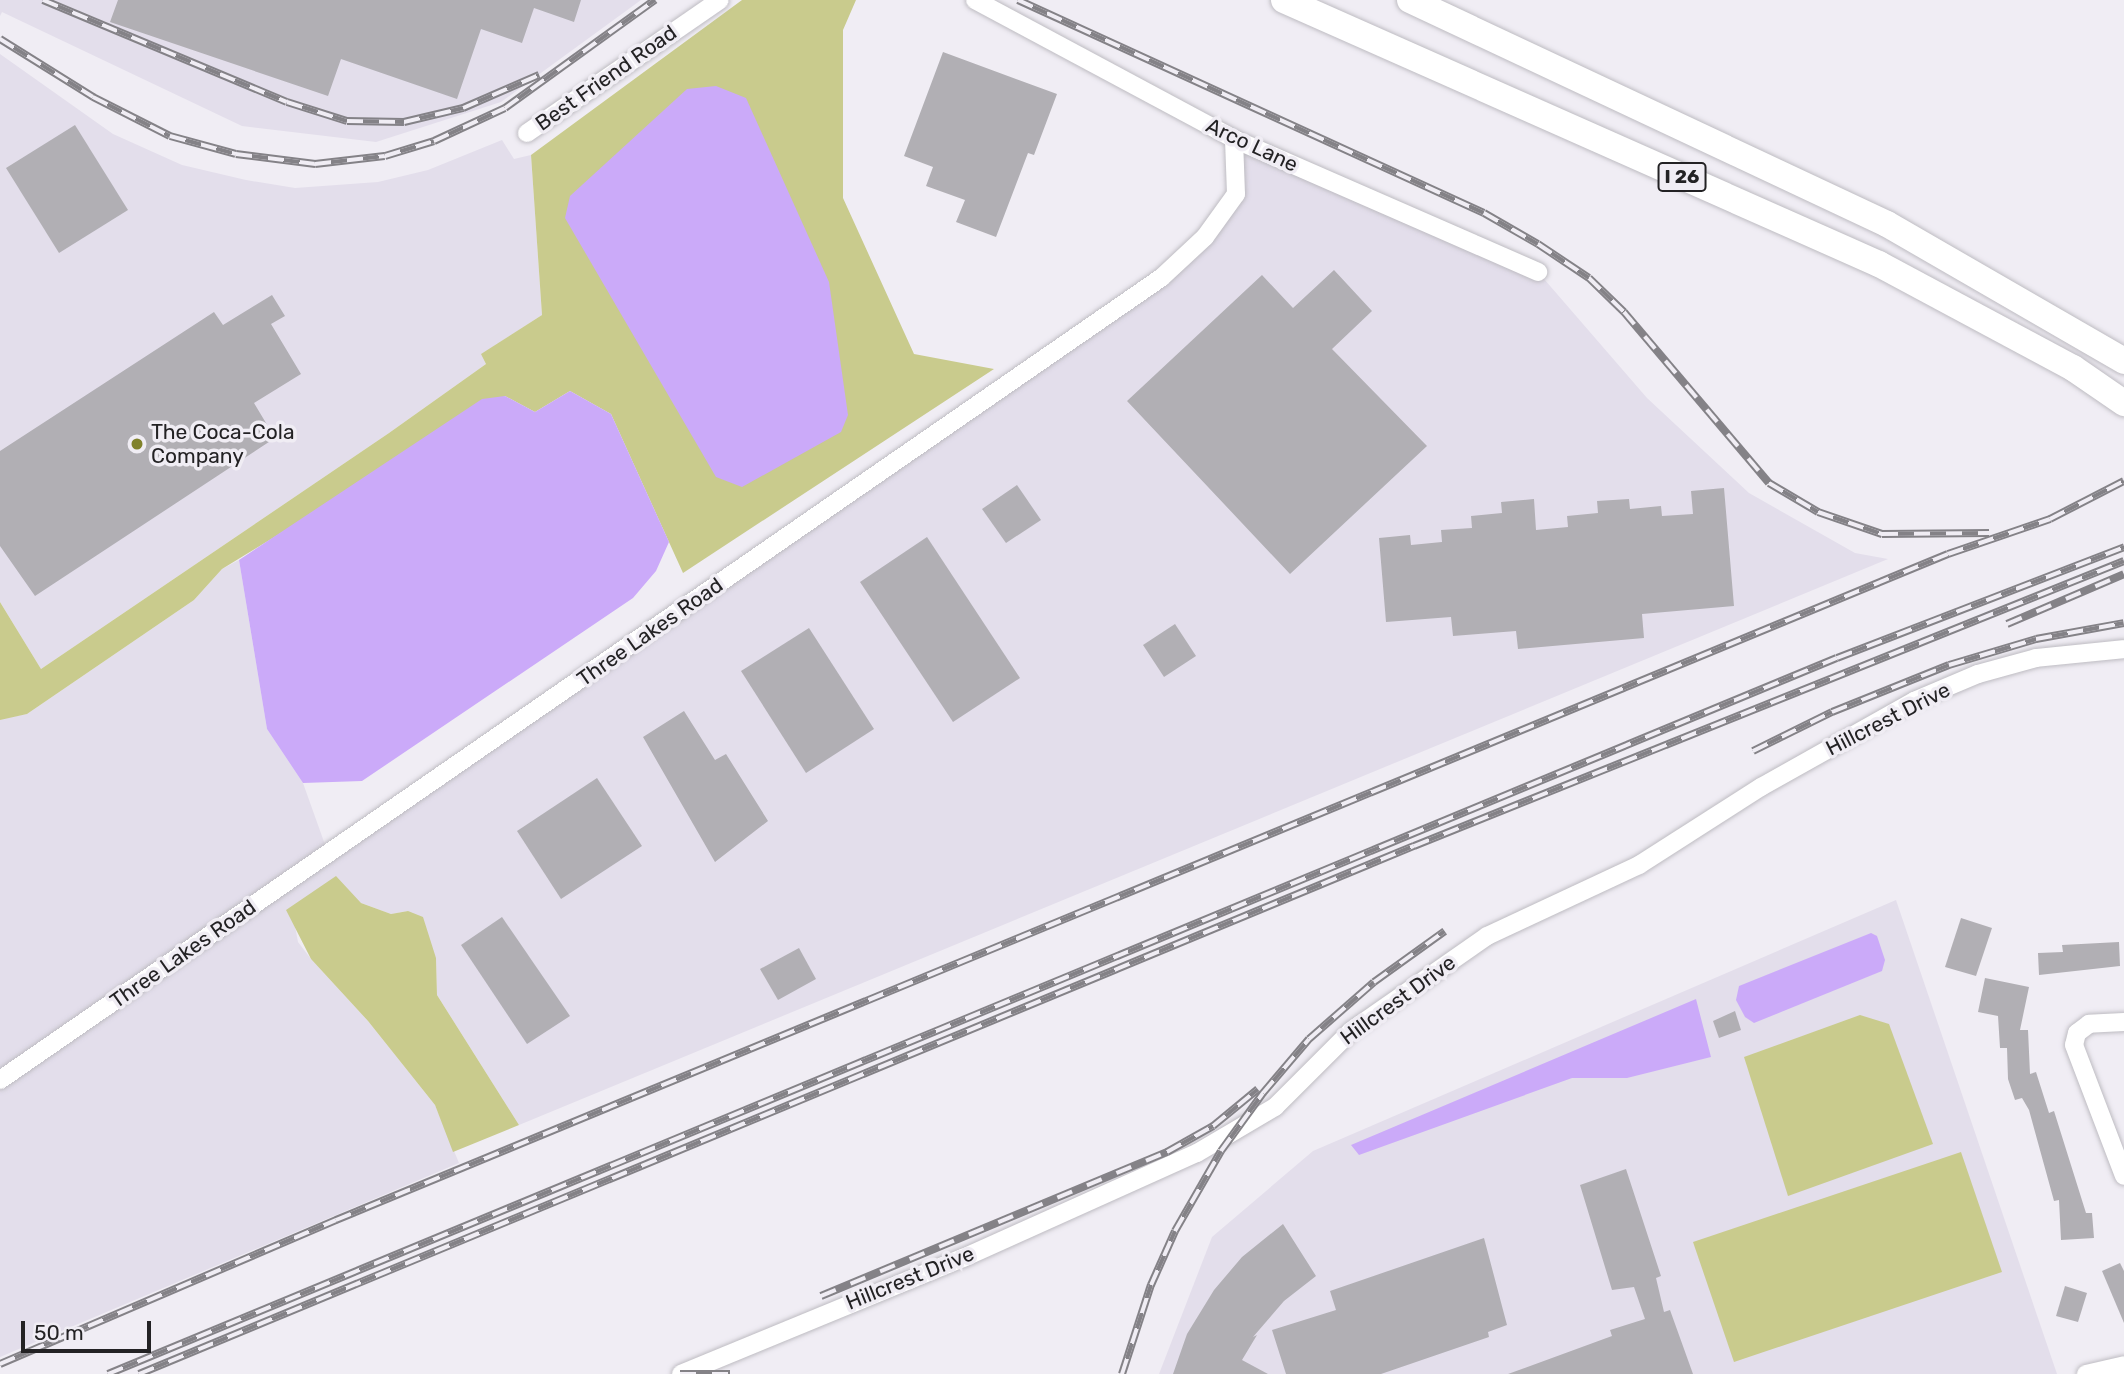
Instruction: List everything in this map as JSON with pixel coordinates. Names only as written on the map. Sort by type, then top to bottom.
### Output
[{"type":"highway","name":"I 26","points":[[1284,0],[1879,264],[2073,368],[2124,402]]},
{"type":"highway","name":"I 26","points":[[1410,0],[1886,224],[2124,360]]},
{"type":"street","name":"Best Friend Road","points":[[527,133],[720,0]]},
{"type":"street","name":"Arco Lane","points":[[975,0],[1234,139],[1538,272]]},
{"type":"street","name":"Three Lakes Road","points":[[0,1080],[1161,278],[1205,237],[1236,194],[1234,139]]},
{"type":"street","name":"Hillcrest Drive","points":[[681,1374],[963,1258],[1197,1153],[1275,1107],[1351,1031],[1487,936],[1639,865],[1761,788],[1914,701],[1978,674],[2036,658],[2124,649]]},
{"type":"street","points":[[2124,1023],[2089,1024],[2077,1033],[2074,1045],[2124,1176]]},
{"type":"street","points":[[2086,1374],[2124,1365]]},
{"type":"shaded area","points":[[0,0],[641,0],[501,102],[376,142],[242,126],[2,12],[0,16]]},
{"type":"shaded area","points":[[0,54],[113,134],[182,165],[246,180],[295,188],[378,182],[428,170],[502,140],[514,159],[531,155],[542,315],[482,354],[486,364],[389,433],[41,669],[0,602]]},
{"type":"shaded area","points":[[716,86],[746,98],[829,282],[848,415],[841,432],[742,487],[716,477],[565,218],[570,196],[687,89]]},
{"type":"shaded area","points":[[1234,139],[1538,272],[1647,398],[1749,493],[1855,553],[1888,559],[519,1125],[437,995],[436,958],[408,911],[391,914],[361,903],[295,926],[298,942],[311,959],[368,1021],[435,1105],[459,1163],[0,1357],[0,719],[27,714],[194,600],[222,569],[239,560],[267,729],[303,783],[328,853],[1161,278],[1236,195]]},
{"type":"shaded area","points":[[570,391],[611,414],[669,542],[656,571],[633,598],[362,781],[303,783],[267,729],[239,560],[482,399],[505,396],[535,412]]},
{"type":"shaded area","points":[[1896,900],[2057,1374],[1159,1374],[1212,1237],[1313,1151]]},
{"type":"shaded area","points":[[1871,933],[1877,936],[1885,960],[1882,971],[1754,1023],[1745,1017],[1736,1000],[1739,986]]},
{"type":"shaded area","points":[[1696,999],[1711,1057],[1627,1078],[1572,1078],[1359,1155],[1351,1145]]},
{"type":"green space","points":[[742,0],[856,0],[843,30],[843,198],[914,354],[994,369],[683,573],[611,414],[570,391],[535,412],[505,396],[222,569],[194,600],[27,714],[0,720],[0,602],[41,669],[389,433],[486,364],[481,354],[542,315],[531,155]]},
{"type":"green space","points":[[336,876],[361,903],[391,914],[408,911],[423,917],[436,958],[437,995],[519,1125],[453,1152],[435,1105],[368,1021],[311,959],[286,910]]},
{"type":"green space","points":[[1860,1015],[1889,1024],[1933,1144],[1788,1196],[1744,1057]]},
{"type":"green space","points":[[1961,1152],[2002,1272],[1734,1362],[1693,1242]]},
{"type":"building","points":[[118,0],[581,0],[574,22],[534,8],[522,43],[481,29],[457,99],[341,59],[328,96],[110,22]]},
{"type":"building","points":[[943,52],[1057,94],[1034,155],[1028,153],[996,237],[956,222],[965,200],[926,186],[933,167],[904,156]]},
{"type":"building","points":[[75,125],[128,210],[59,253],[6,168]]},
{"type":"building","points":[[1334,270],[1372,311],[1332,349],[1427,446],[1290,574],[1127,401],[1262,275],[1293,308]]},
{"type":"building","name":"The Coca-Cola Company","points":[[272,295],[285,316],[271,324],[301,374],[254,403],[275,438],[35,596],[0,546],[0,451],[214,312],[223,325]]},
{"type":"building","points":[[1017,485],[1041,520],[1006,543],[982,509]]},
{"type":"building","points":[[1724,488],[1734,606],[1642,614],[1644,638],[1518,649],[1516,631],[1453,636],[1451,617],[1386,622],[1379,538],[1410,535],[1411,545],[1442,542],[1441,530],[1472,528],[1471,516],[1502,513],[1501,502],[1534,499],[1536,530],[1568,527],[1567,516],[1598,513],[1597,501],[1629,499],[1630,509],[1661,506],[1662,516],[1693,514],[1691,491]]},
{"type":"building","points":[[927,537],[1020,678],[953,722],[860,582]]},
{"type":"building","points":[[1175,624],[1196,656],[1164,677],[1143,645]]},
{"type":"building","points":[[809,628],[874,729],[806,773],[741,671]]},
{"type":"building","points":[[684,711],[715,760],[726,754],[768,821],[715,862],[643,737]]},
{"type":"building","points":[[597,778],[642,846],[561,899],[517,831]]},
{"type":"building","points":[[502,917],[570,1016],[527,1044],[461,945]]},
{"type":"building","points":[[1961,918],[1992,928],[1976,976],[1945,967]]},
{"type":"building","points":[[2119,942],[2120,966],[2039,975],[2038,953],[2063,952],[2062,945]]},
{"type":"building","points":[[799,948],[816,979],[778,1000],[760,969]]},
{"type":"building","points":[[1985,978],[2029,987],[2020,1030],[2028,1030],[2030,1074],[2036,1072],[2049,1113],[2054,1111],[2086,1213],[2092,1213],[2094,1238],[2061,1240],[2059,1200],[2054,1201],[2029,1110],[2022,1098],[2015,1100],[2008,1079],[2007,1048],[2000,1048],[1998,1016],[1978,1012]]},
{"type":"building","points":[[1735,1011],[1741,1030],[1719,1038],[1713,1021]]},
{"type":"building","points":[[1626,1169],[1661,1276],[1656,1278],[1664,1312],[1670,1310],[1693,1374],[1508,1374],[1612,1336],[1610,1330],[1645,1319],[1634,1287],[1612,1290],[1580,1185]]},
{"type":"building","points":[[1283,1224],[1316,1276],[1284,1301],[1253,1337],[1257,1335],[1242,1360],[1268,1374],[1173,1374],[1187,1334],[1214,1290],[1242,1257]]},
{"type":"building","points":[[1484,1238],[1507,1325],[1488,1332],[1489,1337],[1381,1374],[1286,1374],[1272,1330],[1336,1310],[1330,1291]]},
{"type":"building","points":[[2120,1263],[2124,1271],[2124,1323],[2102,1271]]},
{"type":"building","points":[[2065,1286],[2087,1293],[2078,1322],[2056,1316]]},
{"type":"railway","points":[[43,0],[287,102],[347,121],[404,122],[463,108],[539,75]]},
{"type":"railway","points":[[0,39],[93,97],[170,136],[236,154],[315,164],[385,156],[434,141],[505,108],[655,0]]},
{"type":"railway","points":[[1018,0],[1484,213],[1538,244],[1589,278],[1624,312],[1769,483],[1818,512],[1882,534],[1989,533]]},
{"type":"railway","points":[[0,1364],[336,1220],[1948,554],[2050,519],[2124,481]]},
{"type":"railway","points":[[108,1374],[1837,658],[2124,547]]},
{"type":"railway","points":[[139,1374],[1414,846],[2124,561]]},
{"type":"railway","points":[[2007,624],[2124,574]]},
{"type":"railway","points":[[1753,751],[1832,712],[1949,665],[2036,639],[2124,623]]},
{"type":"railway","points":[[1122,1374],[1151,1285],[1175,1231],[1221,1151],[1263,1093],[1309,1039],[1374,982],[1445,931]]},
{"type":"railway","points":[[821,1296],[1167,1152],[1213,1126],[1258,1089]]},
{"type":"railway","points":[[680,1374],[730,1374]]},
{"type":"place","name":"The Coca-Cola Company","points":[[137,444]]}]
